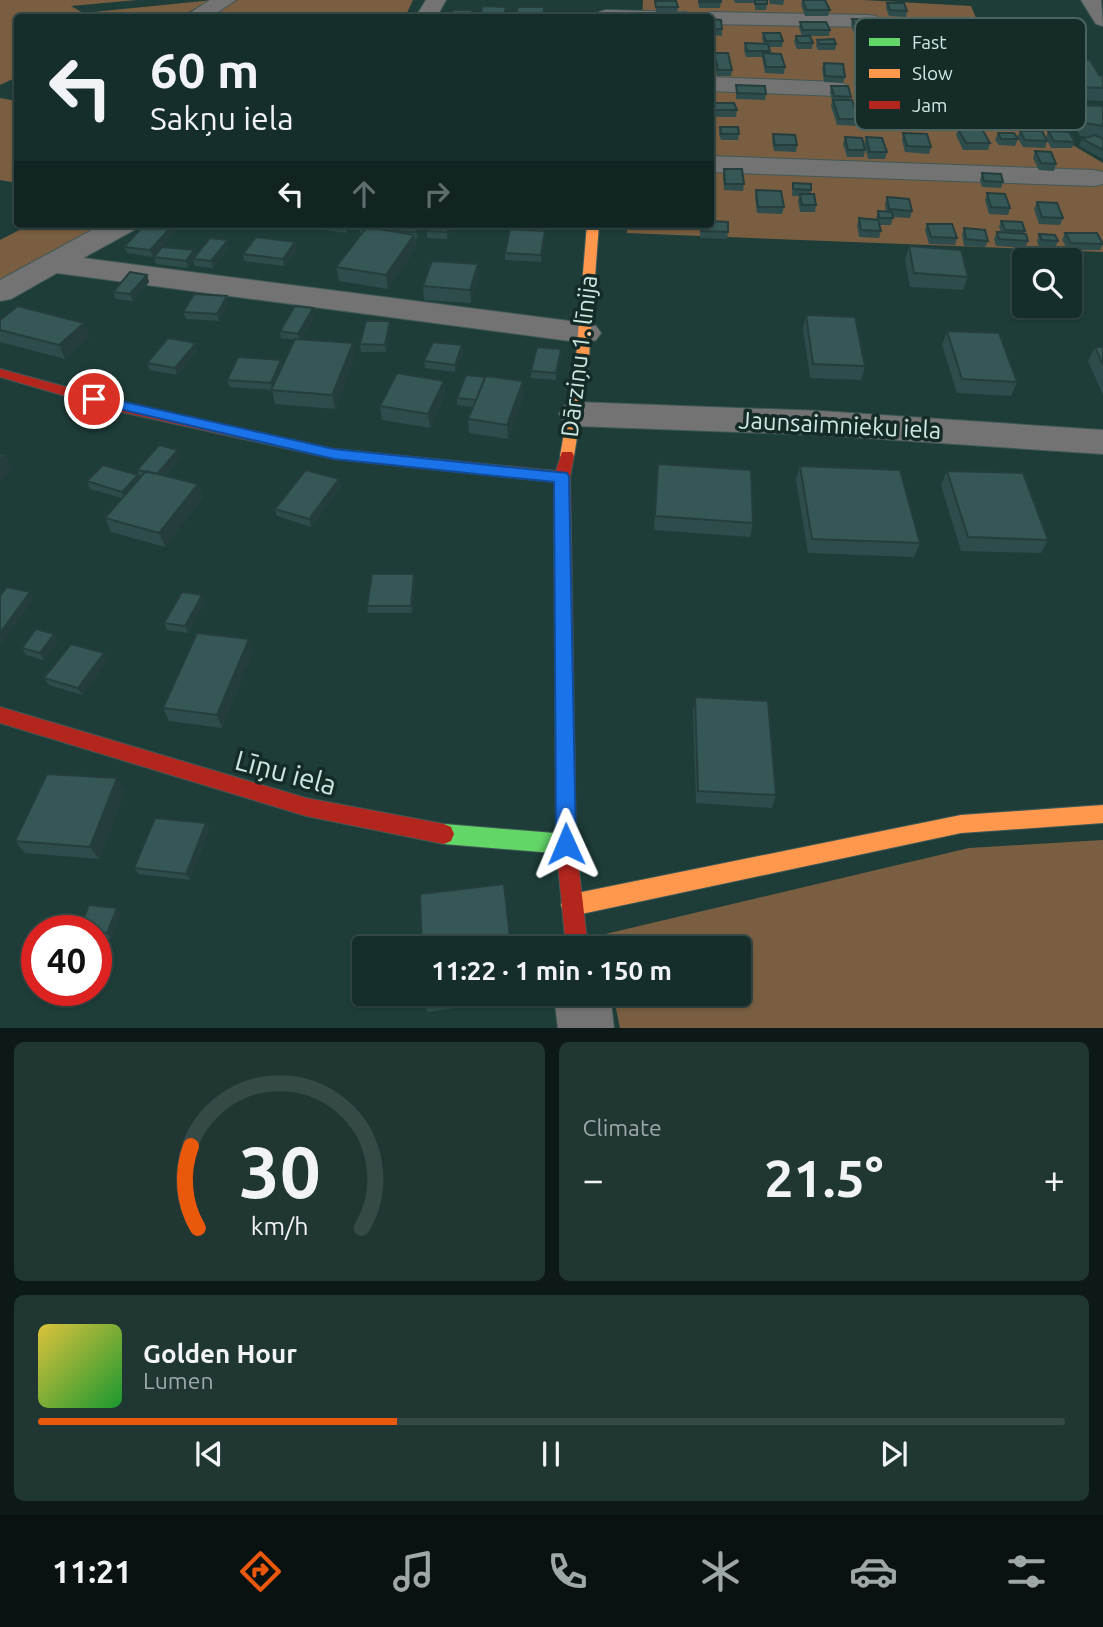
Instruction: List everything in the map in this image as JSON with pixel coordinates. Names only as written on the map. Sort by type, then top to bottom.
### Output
[{"type":"street","points":[[200,14],[226,0]]},
{"type":"street","points":[[1091,0],[1103,20]]},
{"type":"street","points":[[607,11],[640,14]]},
{"type":"street","points":[[714,18],[855,21]]},
{"type":"street","points":[[714,84],[837,89]]},
{"type":"street","points":[[714,164],[1094,178]]},
{"type":"street","points":[[0,292],[117,228]]},
{"type":"street","name":"Dārziņu 1. līnija","points":[[576,936],[566,844],[562,477],[576,414],[586,333],[593,228]]},
{"type":"street","points":[[52,263],[586,333]]},
{"type":"street","points":[[0,373],[117,406],[334,454],[562,477]]},
{"type":"street","name":"Jaunsaimnieku iela","points":[[576,414],[821,423],[1103,442]]},
{"type":"street","name":"Līņu iela","points":[[0,715],[306,807],[438,834],[566,844]]},
{"type":"street","points":[[572,905],[961,824],[1103,814]]},
{"type":"street","points":[[583,1006],[586,1028]]},
{"type":"shaded area","points":[[0,0],[137,0],[71,6],[83,13],[213,0],[184,14],[14,14],[14,78],[0,85]]},
{"type":"shaded area","points":[[238,0],[413,0],[406,14],[213,14]]},
{"type":"shaded area","points":[[643,0],[863,0],[971,6],[976,18],[855,18],[855,130],[1048,130],[1103,163],[1103,252],[1082,251],[1082,248],[1012,248],[627,233],[627,228],[714,228],[714,14],[642,14]]},
{"type":"shaded area","points":[[0,98],[14,100],[14,182],[0,180]]},
{"type":"shaded area","points":[[23,228],[103,228],[0,280],[0,240]]},
{"type":"shaded area","points":[[1103,840],[1103,1028],[620,1028],[615,1006],[751,1006],[751,936],[601,935],[969,848]]},
{"type":"building","points":[[721,0],[721,2],[699,2]]},
{"type":"building","points":[[755,0],[767,0],[767,4],[755,4]]},
{"type":"building","points":[[803,0],[825,0],[830,10],[806,10]]},
{"type":"building","points":[[655,1],[676,1],[678,7],[656,7]]},
{"type":"building","points":[[887,3],[904,3],[907,11],[890,10]]},
{"type":"building","points":[[483,6],[506,7],[504,14],[481,14]]},
{"type":"building","points":[[518,7],[544,7],[543,14],[517,14]]},
{"type":"building","points":[[453,10],[472,10],[471,14],[452,14]]},
{"type":"building","points":[[714,19],[721,20],[722,29],[714,29]]},
{"type":"building","points":[[800,22],[826,22],[830,30],[803,30]]},
{"type":"building","points":[[763,33],[780,33],[783,41],[766,41]]},
{"type":"building","points":[[796,36],[810,36],[813,43],[798,43]]},
{"type":"building","points":[[834,39],[836,44],[819,44],[817,40]]},
{"type":"building","points":[[745,43],[768,44],[770,51],[747,51]]},
{"type":"building","points":[[714,53],[728,53],[732,70],[718,70]]},
{"type":"building","points":[[763,53],[781,54],[785,67],[766,67]]},
{"type":"building","points":[[1086,60],[1090,60],[1099,75],[1103,76],[1103,88],[1086,87]]},
{"type":"building","points":[[824,63],[843,64],[845,77],[825,76]]},
{"type":"building","points":[[736,85],[765,86],[766,94],[737,93]]},
{"type":"building","points":[[831,86],[848,86],[851,97],[834,96]]},
{"type":"building","points":[[833,100],[852,100],[855,119],[839,119]]},
{"type":"building","points":[[714,103],[734,103],[737,110],[714,110]]},
{"type":"building","points":[[1086,105],[1103,106],[1103,126],[1086,123]]},
{"type":"building","points":[[720,127],[738,127],[739,134],[721,134]]},
{"type":"building","points":[[959,130],[983,130],[990,143],[966,143]]},
{"type":"building","points":[[1020,131],[1042,131],[1047,141],[1025,140]]},
{"type":"building","points":[[1048,131],[1069,132],[1075,142],[1054,141]]},
{"type":"building","points":[[903,133],[927,134],[931,147],[907,146]]},
{"type":"building","points":[[998,133],[1014,133],[1018,139],[1001,139]]},
{"type":"building","points":[[773,134],[795,135],[797,145],[775,145]]},
{"type":"building","points":[[1095,135],[1103,139],[1103,150],[1082,139]]},
{"type":"building","points":[[845,137],[862,138],[865,150],[848,150]]},
{"type":"building","points":[[866,137],[882,138],[887,152],[870,152]]},
{"type":"building","points":[[1035,151],[1051,152],[1056,164],[1041,163]]},
{"type":"building","points":[[724,169],[742,169],[744,184],[725,184]]},
{"type":"building","points":[[982,173],[1001,174],[1003,182],[984,181]]},
{"type":"building","points":[[793,183],[811,184],[811,190],[793,189]]},
{"type":"building","points":[[756,190],[781,191],[784,207],[758,207]]},
{"type":"building","points":[[987,193],[1005,194],[1010,208],[991,207]]},
{"type":"building","points":[[800,194],[814,194],[816,205],[802,205]]},
{"type":"building","points":[[887,197],[909,199],[912,211],[889,209]]},
{"type":"building","points":[[1037,202],[1057,203],[1063,218],[1042,217]]},
{"type":"building","points":[[878,211],[892,212],[893,218],[879,218]]},
{"type":"building","points":[[859,218],[878,220],[881,231],[861,230]]},
{"type":"building","points":[[714,221],[728,222],[728,232],[701,231],[701,228],[714,228]]},
{"type":"building","points":[[1001,221],[1022,222],[1025,231],[1005,230]]},
{"type":"building","points":[[927,224],[952,224],[957,238],[931,237]]},
{"type":"building","points":[[141,228],[170,228],[150,250],[124,247]]},
{"type":"building","points":[[366,228],[414,235],[386,275],[336,267]]},
{"type":"building","points":[[396,228],[418,228],[416,232],[395,231]]},
{"type":"building","points":[[428,228],[448,228],[447,232],[427,231]]},
{"type":"building","points":[[964,228],[985,230],[988,241],[966,239]]},
{"type":"building","points":[[510,229],[545,231],[541,255],[505,253]]},
{"type":"building","points":[[997,232],[1026,234],[1028,241],[999,239]]},
{"type":"building","points":[[1065,233],[1097,233],[1103,244],[1071,243]]},
{"type":"building","points":[[1039,234],[1055,235],[1058,241],[1042,240]]},
{"type":"building","points":[[256,237],[295,242],[283,259],[243,254]]},
{"type":"building","points":[[210,238],[228,240],[211,261],[193,259]]},
{"type":"building","points":[[909,246],[961,250],[968,277],[914,273]]},
{"type":"building","points":[[162,247],[194,250],[186,261],[154,257]]},
{"type":"building","points":[[432,261],[478,264],[470,290],[423,286]]},
{"type":"building","points":[[130,272],[147,275],[130,294],[113,292]]},
{"type":"building","points":[[194,294],[227,296],[217,314],[183,312]]},
{"type":"building","points":[[18,306],[84,323],[59,345],[0,330],[0,320]]},
{"type":"building","points":[[295,306],[313,308],[298,334],[280,331]]},
{"type":"building","points":[[806,315],[855,317],[865,366],[813,364]]},
{"type":"building","points":[[366,321],[390,321],[385,345],[360,344]]},
{"type":"building","points":[[947,331],[999,333],[1017,382],[962,379]]},
{"type":"building","points":[[168,338],[196,343],[175,368],[147,363]]},
{"type":"building","points":[[295,339],[353,343],[332,395],[271,390]]},
{"type":"building","points":[[433,342],[462,345],[455,365],[424,361]]},
{"type":"building","points":[[537,347],[561,349],[556,373],[531,371]]},
{"type":"building","points":[[1095,347],[1103,347],[1103,365]]},
{"type":"building","points":[[238,357],[281,360],[271,383],[227,380]]},
{"type":"building","points":[[397,373],[444,381],[428,414],[380,406]]},
{"type":"building","points":[[466,375],[485,377],[476,400],[457,398]]},
{"type":"building","points":[[486,376],[523,381],[507,425],[468,419]]},
{"type":"building","points":[[159,445],[178,450],[157,474],[137,470]]},
{"type":"building","points":[[658,464],[751,470],[753,523],[655,516]]},
{"type":"building","points":[[103,465],[138,475],[122,492],[87,481]]},
{"type":"building","points":[[800,466],[900,470],[920,543],[812,539]]},
{"type":"building","points":[[306,470],[339,479],[309,519],[275,509]]},
{"type":"building","points":[[146,471],[198,484],[159,533],[105,518]]},
{"type":"building","points":[[947,471],[1023,473],[1048,540],[968,537]]},
{"type":"building","points":[[372,574],[414,574],[411,606],[367,606]]},
{"type":"building","points":[[7,587],[30,592],[0,633],[0,596]]},
{"type":"building","points":[[182,592],[202,595],[185,626],[164,623]]},
{"type":"building","points":[[36,629],[54,634],[40,653],[22,648]]},
{"type":"building","points":[[197,633],[249,639],[217,715],[163,708]]},
{"type":"building","points":[[71,644],[104,653],[78,688],[44,678]]},
{"type":"building","points":[[695,697],[768,701],[776,795],[698,791]]},
{"type":"building","points":[[47,774],[117,778],[90,847],[15,841]]},
{"type":"building","points":[[155,818],[206,823],[186,874],[134,868]]},
{"type":"building","points":[[504,884],[510,936],[422,936],[420,894]]},
{"type":"building","points":[[89,905],[117,908],[112,920],[112,915],[85,915]]},
{"type":"traffic: fast","points":[[444,834],[566,844]]},
{"type":"traffic: slow","points":[[567,456],[582,370],[593,228]]},
{"type":"traffic: slow","points":[[572,905],[961,824],[1103,814]]},
{"type":"traffic: jam","points":[[0,373],[117,406],[334,454],[562,477]]},
{"type":"traffic: jam","points":[[567,456],[562,477],[566,844],[576,936]]},
{"type":"traffic: jam","points":[[0,715],[306,807],[444,834]]},
{"type":"route","points":[[94,399],[334,454],[562,477],[566,844]]}]
